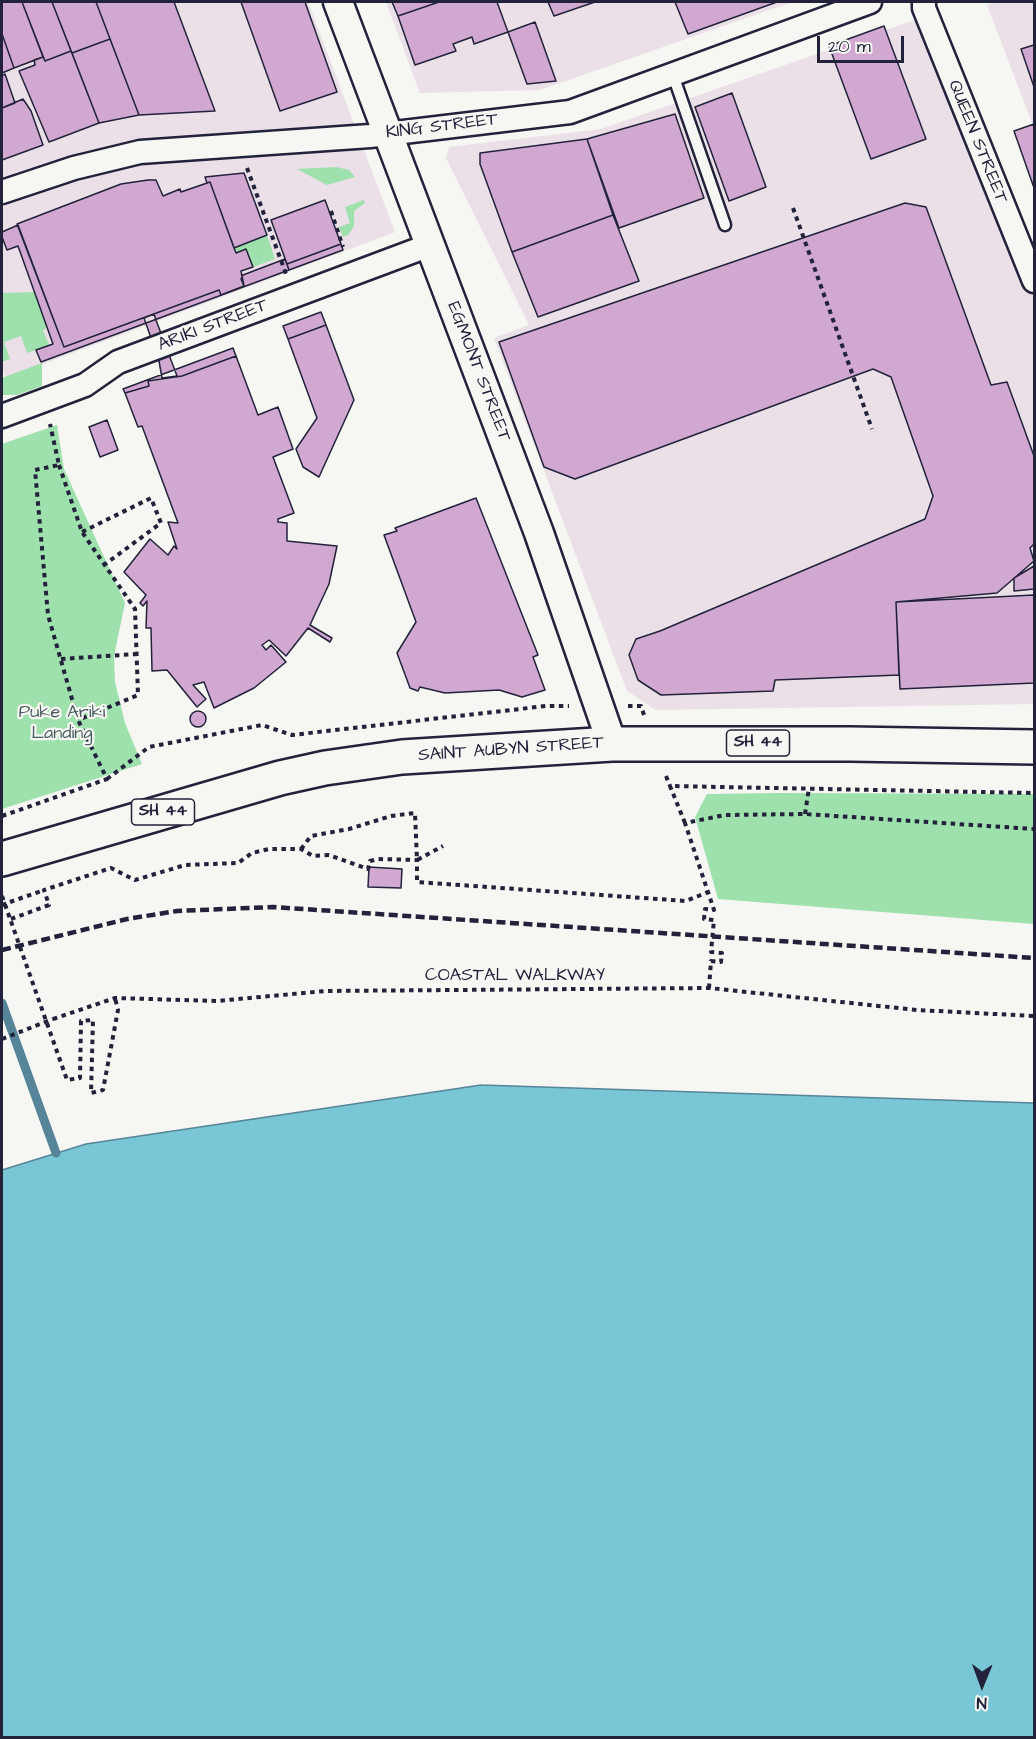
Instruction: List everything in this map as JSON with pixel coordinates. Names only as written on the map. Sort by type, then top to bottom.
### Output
[{"type":"highway","name":"SAINT AUBYN STREET","points":[[2,859],[325,768],[402,757],[612,744],[1035,747]]},
{"type":"street","name":"EGMONT STREET","points":[[338,2],[539,533],[612,744]]},
{"type":"street","name":"KING STREET","points":[[2,192],[117,155],[387,133],[570,112],[870,2]]},
{"type":"street","name":"QUEEN STREET","points":[[924,2],[937,41],[1035,281]]},
{"type":"street","name":"ARIKI STREET","points":[[2,416],[85,385],[118,362],[430,245]]},
{"type":"lane","points":[[673,75],[725,225]]},
{"type":"path","points":[[238,145],[294,296]]},
{"type":"path","points":[[794,207],[872,429]]},
{"type":"path","points":[[331,212],[343,247]]},
{"type":"path","points":[[44,399],[59,465],[82,532],[135,609],[138,694],[78,720]]},
{"type":"path","points":[[2,816],[107,779],[78,720],[48,615],[35,470],[59,465]]},
{"type":"path","points":[[82,532],[151,498],[161,523],[104,565]]},
{"type":"path","points":[[61,659],[137,654]]},
{"type":"path","points":[[709,988],[711,961],[721,962],[722,953],[711,952],[714,920],[704,919],[705,909],[714,910],[670,786],[1035,793]]},
{"type":"path","points":[[805,814],[809,788]]},
{"type":"path","points":[[301,849],[311,836],[349,829],[391,816],[415,813],[417,882],[686,901],[708,892]]},
{"type":"path","points":[[685,824],[725,814],[805,814],[1035,829]]},
{"type":"path","points":[[2,905],[111,868],[135,880],[159,875],[185,865],[238,863],[252,853],[269,849],[301,849],[313,856],[329,855],[368,869],[370,861],[378,859],[417,860],[443,846]]},
{"type":"path","points":[[11,919],[49,905],[44,890]]},
{"type":"path","points":[[2,896],[67,1080],[80,1078],[81,1021],[93,1020],[91,1093],[104,1090],[118,1010],[115,998]]},
{"type":"path","name":"COASTAL WALKWAY","points":[[2,1038],[115,998],[217,1002],[335,991],[709,988],[918,1010],[1035,1016]]},
{"type":"shaded area","points":[[2,2],[308,2],[395,232],[6,378],[2,365]]},
{"type":"shaded area","points":[[386,2],[792,2],[540,90],[420,93]]},
{"type":"shaded area","points":[[996,2],[1034,2],[1034,128],[987,5]]},
{"type":"shaded area","points":[[929,15],[1034,287],[1034,704],[656,710],[627,691],[494,338],[529,325],[446,158],[449,147],[601,129]]},
{"type":"green space","points":[[336,167],[349,170],[355,177],[327,185],[297,169]]},
{"type":"green space","points":[[364,200],[365,203],[354,211],[354,226],[348,235],[343,237],[339,227],[350,223],[345,207]]},
{"type":"green space","points":[[267,235],[275,259],[253,267],[246,250],[236,253],[234,248]]},
{"type":"green space","points":[[35,292],[47,328],[43,330],[49,345],[27,353],[21,336],[4,342],[10,359],[2,362],[2,293]]},
{"type":"green space","points":[[42,363],[42,386],[17,395],[2,395],[2,378]]},
{"type":"green space","name":"Puke Ariki Landing","points":[[57,425],[64,469],[125,603],[114,656],[115,682],[125,723],[142,764],[2,809],[2,444]]},
{"type":"green space","points":[[707,794],[1034,794],[1034,924],[718,899],[695,817]]},
{"type":"water","points":[[481,1085],[1034,1103],[1034,1737],[2,1737],[2,1170],[86,1144]]},
{"type":"building","points":[[2,2],[22,2],[43,57],[14,68],[2,34]]},
{"type":"building","points":[[22,2],[52,2],[71,51],[45,61]]},
{"type":"building","points":[[52,2],[96,2],[110,39],[72,53]]},
{"type":"building","points":[[96,2],[174,2],[215,111],[139,115]]},
{"type":"building","points":[[241,2],[305,2],[337,92],[280,111]]},
{"type":"building","points":[[392,2],[439,2],[398,16]]},
{"type":"building","points":[[439,2],[497,2],[508,32],[474,44],[472,37],[453,44],[456,51],[415,65],[398,16]]},
{"type":"building","points":[[548,2],[595,2],[554,16]]},
{"type":"building","points":[[675,2],[777,2],[688,34]]},
{"type":"building","points":[[535,22],[556,81],[527,84],[508,32]]},
{"type":"building","points":[[884,26],[926,139],[871,159],[829,46]]},
{"type":"building","points":[[2,34],[14,68],[2,73]]},
{"type":"building","points":[[110,39],[139,115],[99,123],[72,53]]},
{"type":"building","points":[[1034,45],[1034,87],[1021,49]]},
{"type":"building","points":[[71,51],[99,123],[49,142],[19,71],[35,65],[34,60],[43,57],[45,61]]},
{"type":"building","points":[[5,74],[15,103],[2,108],[2,76]]},
{"type":"building","points":[[732,93],[766,187],[729,201],[695,107]]},
{"type":"building","points":[[23,99],[31,111],[43,145],[2,160],[2,108]]},
{"type":"building","points":[[675,114],[704,198],[619,228],[587,139]]},
{"type":"building","points":[[1034,124],[1034,188],[1014,131]]},
{"type":"building","points":[[587,139],[613,215],[512,252],[480,164],[480,153]]},
{"type":"building","points":[[244,173],[267,235],[234,248],[210,182],[207,183],[205,177]]},
{"type":"building","points":[[156,180],[163,196],[180,189],[181,192],[210,182],[236,253],[246,249],[253,267],[241,271],[244,286],[221,295],[219,290],[64,347],[17,224],[121,184]]},
{"type":"building","points":[[325,200],[341,244],[287,264],[271,220]]},
{"type":"building","points":[[905,203],[926,207],[991,385],[1007,382],[1034,456],[1034,544],[1030,548],[1034,561],[997,593],[896,602],[899,675],[775,680],[773,691],[661,695],[638,680],[629,655],[636,639],[660,631],[925,519],[933,496],[891,377],[873,369],[575,479],[544,467],[499,342]]},
{"type":"building","points":[[613,215],[639,281],[538,317],[512,252]]},
{"type":"building","points":[[18,225],[64,347],[219,290],[221,295],[244,286],[241,279],[243,275],[285,259],[289,270],[41,362],[36,350],[53,344],[18,246],[7,250],[2,237],[2,232]]},
{"type":"building","points":[[341,244],[343,250],[289,270],[287,264]]},
{"type":"building","points":[[321,312],[326,325],[288,339],[283,326]]},
{"type":"building","points":[[154,314],[177,376],[162,378],[159,361],[144,318]]},
{"type":"building","points":[[326,325],[354,400],[319,477],[303,467],[296,449],[317,418],[288,339]]},
{"type":"building","points":[[233,348],[236,356],[182,376],[148,381],[149,386],[125,393],[123,389]]},
{"type":"building","points":[[236,356],[258,415],[278,407],[293,449],[273,457],[294,513],[278,519],[278,522],[287,523],[287,541],[337,546],[329,584],[310,625],[332,638],[330,642],[308,628],[286,656],[269,640],[262,645],[266,650],[271,645],[286,662],[254,688],[214,708],[204,682],[193,685],[206,699],[197,707],[167,670],[152,671],[151,628],[146,628],[147,601],[143,606],[140,603],[146,595],[124,572],[150,539],[168,555],[174,546],[177,549],[168,522],[178,523],[142,426],[138,427],[125,393],[149,386],[148,381],[182,376]]},
{"type":"building","points":[[107,420],[118,450],[100,457],[89,427]]},
{"type":"building","points":[[476,498],[538,655],[533,657],[545,690],[522,697],[499,690],[445,693],[420,687],[418,691],[410,688],[397,653],[416,622],[384,535],[397,531],[395,528]]},
{"type":"building","points":[[1034,566],[1034,589],[1014,591],[1014,578]]},
{"type":"building","points":[[1034,595],[1034,683],[900,689],[896,602]]},
{"type":"building","points":[[198,711],[206,719],[198,727],[190,719]]},
{"type":"building","points":[[369,867],[402,869],[401,888],[368,887]]},
{"type":"waterway","points":[[2,1003],[56,1153]]},
{"type":"railway","points":[[2,950],[127,919],[177,911],[273,907],[1034,958]]}]
